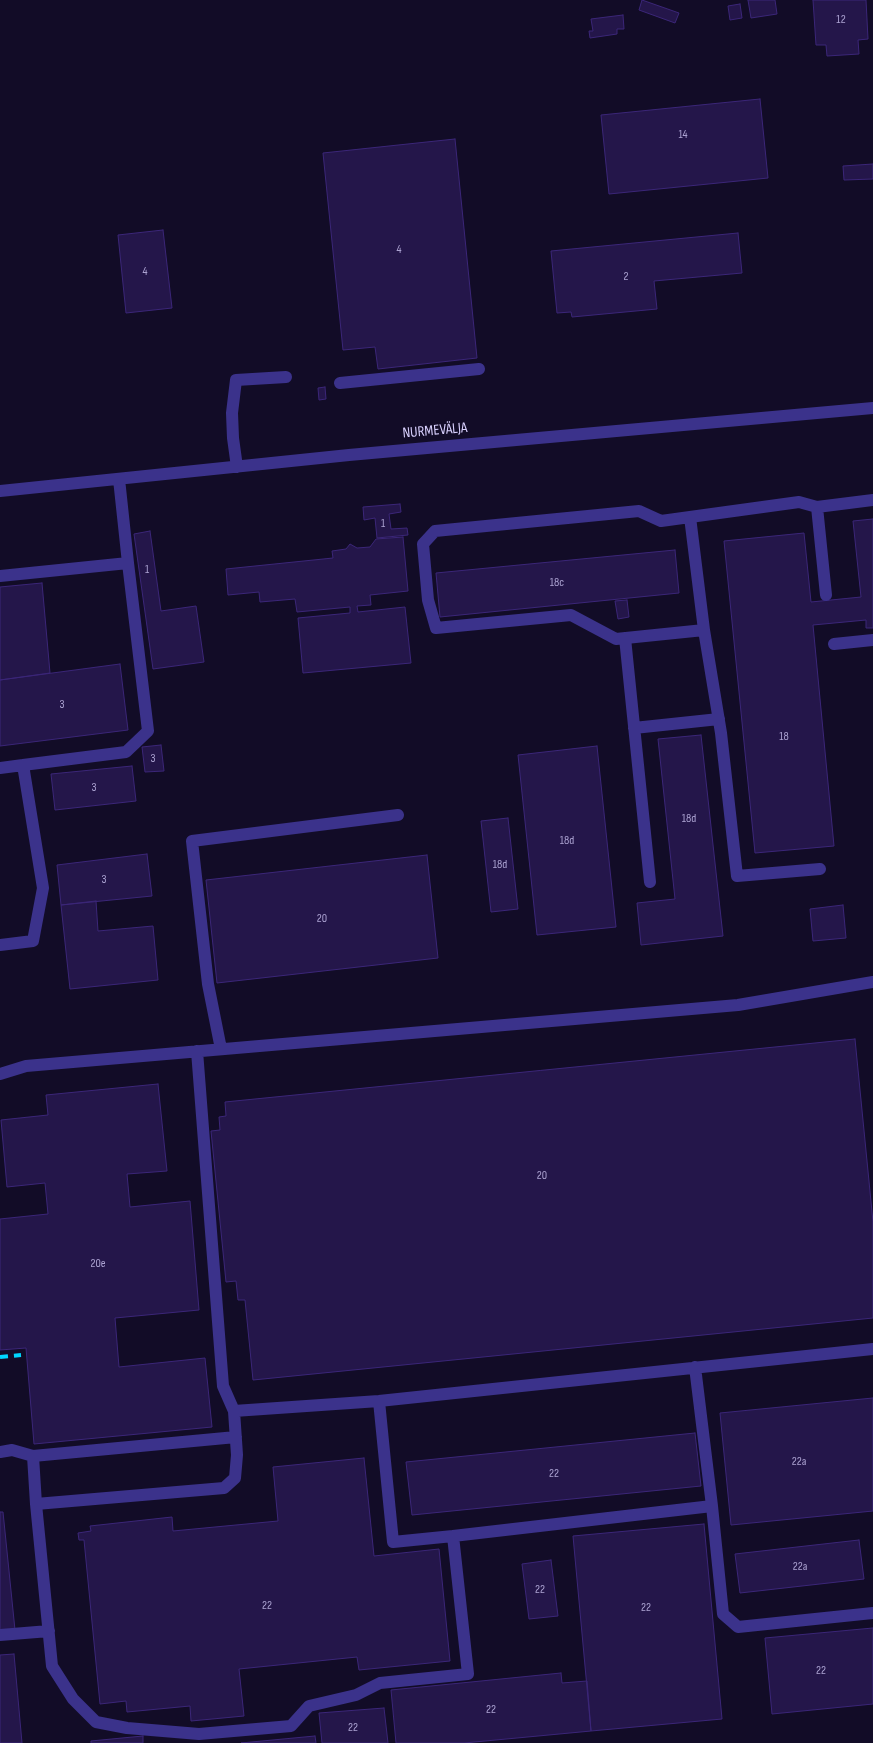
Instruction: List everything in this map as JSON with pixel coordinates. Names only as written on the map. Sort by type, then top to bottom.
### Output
[{"type":"street","points":[[340,383],[479,369]]},
{"type":"street","points":[[237,466],[232,413],[236,380],[286,376]]},
{"type":"street","name":"NURMEVÄLJA","points":[[0,491],[349,455],[873,408]]},
{"type":"street","points":[[0,768],[126,752],[148,731],[119,479]]},
{"type":"street","points":[[704,630],[616,639],[571,615],[436,628],[428,600],[423,544],[435,530],[639,511],[661,522],[799,502],[817,507],[873,500]]},
{"type":"street","points":[[817,507],[826,595]]},
{"type":"street","points":[[690,517],[704,630],[719,719],[737,876],[820,869]]},
{"type":"street","points":[[0,576],[128,563]]},
{"type":"street","points":[[626,638],[650,882]]},
{"type":"street","points":[[834,644],[873,640]]},
{"type":"street","points":[[634,728],[719,719]]},
{"type":"street","points":[[0,945],[33,941],[42,888],[23,765]]},
{"type":"street","points":[[220,1049],[208,984],[192,840],[398,815]]},
{"type":"street","points":[[0,1074],[26,1066],[738,1005],[873,982]]},
{"type":"street","points":[[36,1504],[224,1488],[235,1478],[237,1455],[234,1411],[223,1386],[198,1051]]},
{"type":"street","points":[[234,1411],[379,1401],[873,1348]]},
{"type":"street","points":[[695,1367],[723,1614],[738,1627],[873,1613]]},
{"type":"street","points":[[379,1401],[393,1542],[712,1506]]},
{"type":"street","points":[[0,1452],[12,1450],[33,1456],[236,1436]]},
{"type":"street","points":[[33,1456],[52,1666],[73,1699],[96,1722],[127,1728],[199,1734],[290,1726],[309,1706],[356,1695],[380,1683],[468,1674],[453,1536]]},
{"type":"street","points":[[0,1635],[49,1631]]},
{"type":"building","points":[[642,0],[679,13],[675,23],[639,10]]},
{"type":"building","points":[[748,0],[775,0],[777,14],[751,18]]},
{"type":"building","points":[[813,0],[866,0],[868,39],[858,40],[859,54],[827,56],[826,45],[816,45]]},
{"type":"building","points":[[740,4],[742,18],[730,20],[728,6]]},
{"type":"building","points":[[623,15],[624,29],[617,29],[617,34],[590,38],[589,31],[593,31],[591,19]]},
{"type":"building","points":[[760,99],[768,178],[609,194],[601,115]]},
{"type":"building","points":[[455,139],[477,358],[378,369],[375,347],[343,350],[323,153]]},
{"type":"building","points":[[873,164],[873,179],[844,180],[843,166]]},
{"type":"building","points":[[163,230],[172,308],[126,313],[118,235]]},
{"type":"building","points":[[738,233],[742,273],[654,281],[657,309],[572,317],[571,312],[557,313],[551,251]]},
{"type":"building","points":[[325,387],[326,399],[319,400],[318,388]]},
{"type":"building","points":[[400,504],[401,512],[389,514],[391,529],[407,528],[408,535],[377,538],[375,518],[364,520],[363,507]]},
{"type":"building","points":[[873,519],[873,628],[866,628],[866,620],[813,625],[834,846],[755,853],[724,541],[804,533],[811,602],[861,597],[853,521]]},
{"type":"building","points":[[150,531],[161,611],[196,606],[204,662],[153,669],[134,534]]},
{"type":"building","points":[[403,537],[408,591],[370,595],[371,605],[357,606],[358,612],[405,607],[411,663],[303,673],[298,618],[350,613],[350,607],[297,612],[295,599],[260,602],[259,592],[228,595],[226,569],[333,558],[332,551],[346,549],[350,544],[357,548],[370,547],[376,539]]},
{"type":"building","points":[[675,550],[679,593],[440,617],[436,573]]},
{"type":"building","points":[[42,583],[50,673],[0,680],[0,587]]},
{"type":"building","points":[[627,600],[629,617],[618,619],[615,601]]},
{"type":"building","points":[[120,664],[128,730],[0,746],[0,680]]},
{"type":"building","points":[[701,735],[723,936],[641,945],[637,903],[675,899],[658,739]]},
{"type":"building","points":[[161,745],[164,771],[145,772],[142,747]]},
{"type":"building","points":[[597,746],[616,927],[537,935],[518,755]]},
{"type":"building","points":[[132,766],[136,801],[55,810],[51,774]]},
{"type":"building","points":[[508,818],[518,909],[491,912],[481,821]]},
{"type":"building","points":[[147,854],[152,896],[61,905],[57,865]]},
{"type":"building","points":[[427,855],[438,958],[217,983],[206,880]]},
{"type":"building","points":[[96,901],[98,931],[153,926],[158,980],[70,989],[61,905]]},
{"type":"building","points":[[843,905],[846,938],[813,941],[810,909]]},
{"type":"building","points":[[855,1039],[873,1222],[873,1318],[253,1380],[245,1300],[238,1300],[236,1281],[226,1282],[211,1131],[220,1130],[219,1117],[226,1116],[225,1102]]},
{"type":"building","points":[[158,1084],[167,1171],[127,1174],[130,1207],[190,1201],[199,1310],[115,1318],[119,1367],[205,1358],[212,1427],[34,1444],[26,1348],[0,1350],[0,1219],[48,1214],[45,1183],[7,1187],[1,1120],[48,1115],[46,1095]]},
{"type":"building","points":[[873,1398],[873,1511],[731,1525],[720,1413]]},
{"type":"building","points":[[695,1433],[701,1486],[412,1515],[406,1462]]},
{"type":"building","points":[[364,1458],[374,1556],[439,1549],[450,1661],[359,1670],[357,1657],[239,1669],[244,1716],[191,1721],[190,1706],[127,1712],[126,1701],[100,1704],[84,1540],[79,1540],[78,1533],[91,1531],[90,1526],[172,1517],[173,1531],[278,1521],[273,1467]]},
{"type":"building","points":[[0,1512],[3,1512],[15,1630],[0,1632]]},
{"type":"building","points":[[704,1524],[722,1719],[591,1731],[573,1536]]},
{"type":"building","points":[[859,1540],[864,1579],[740,1593],[735,1554]]},
{"type":"building","points":[[551,1560],[558,1616],[529,1619],[522,1564]]},
{"type":"building","points":[[873,1628],[873,1704],[772,1714],[765,1638]]},
{"type":"building","points":[[14,1654],[22,1743],[0,1743],[0,1655]]},
{"type":"building","points":[[561,1673],[562,1683],[587,1681],[591,1731],[464,1743],[396,1743],[391,1690]]},
{"type":"building","points":[[384,1708],[388,1743],[322,1743],[319,1713]]},
{"type":"building","points":[[143,1736],[143,1743],[91,1743],[91,1741]]},
{"type":"building","points":[[315,1736],[316,1743],[241,1743]]},
{"type":"railway","points":[[0,1357],[21,1355]]}]
